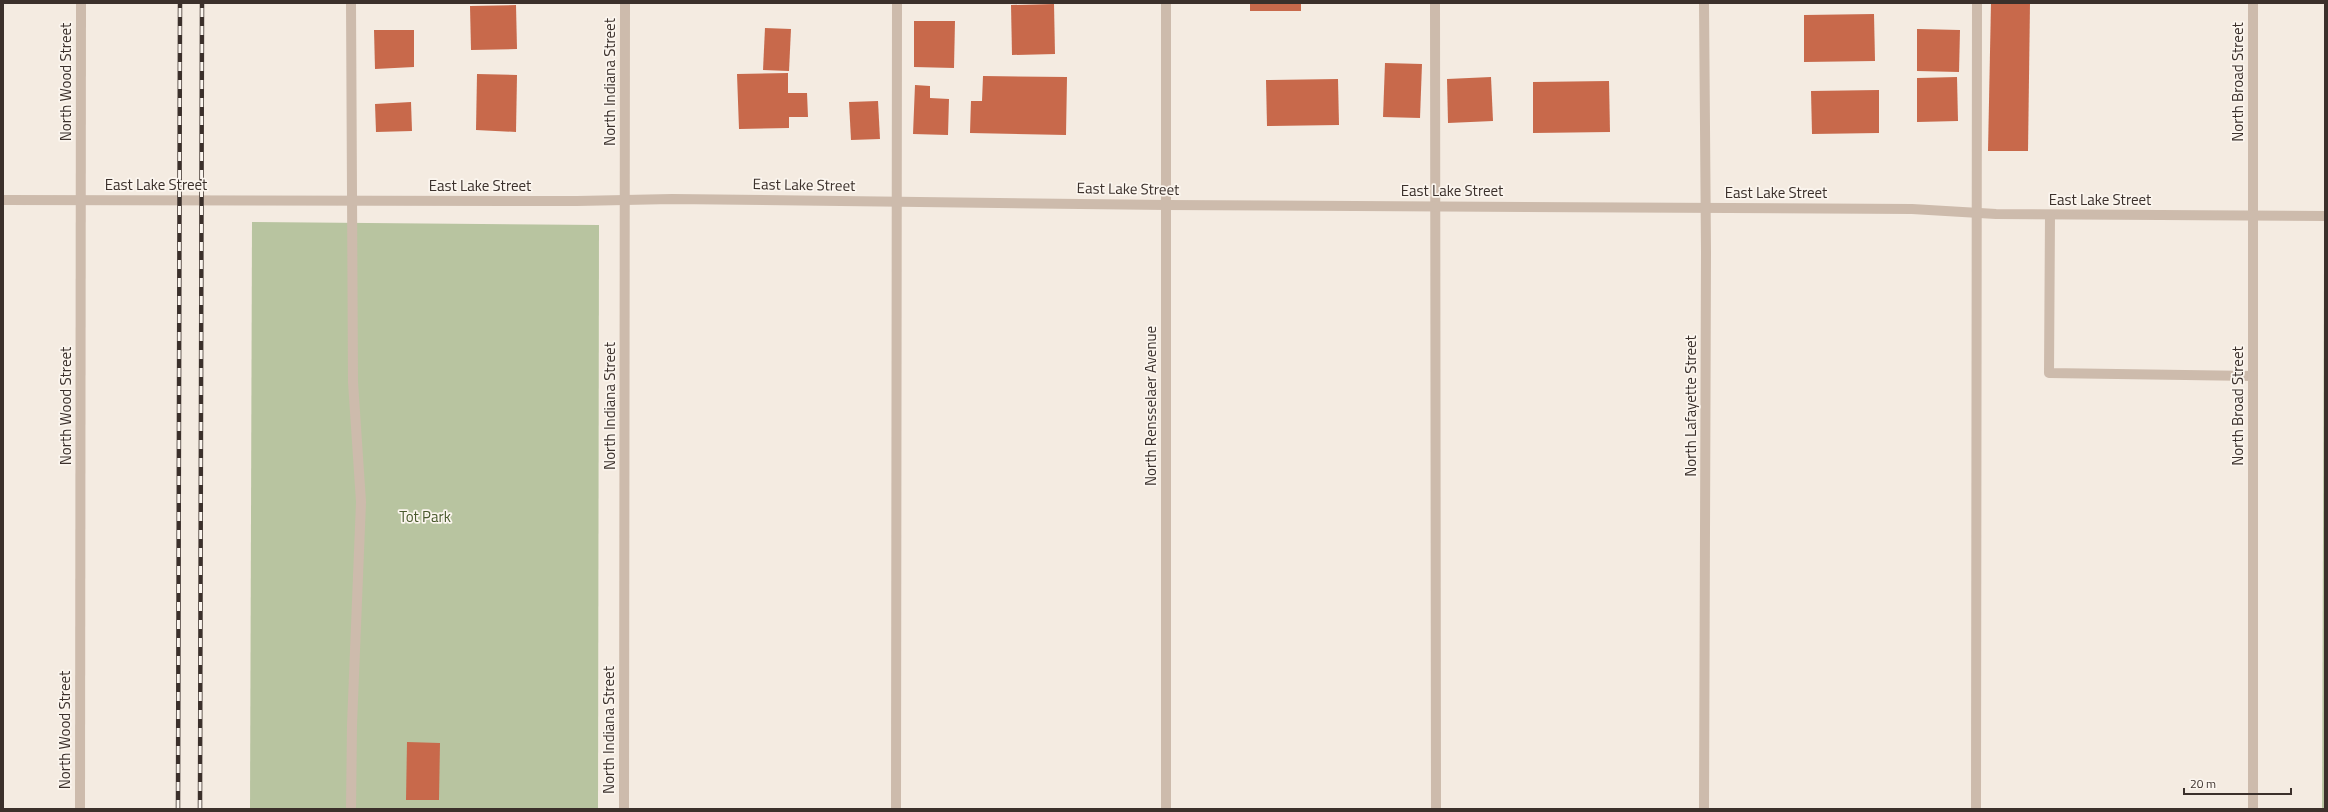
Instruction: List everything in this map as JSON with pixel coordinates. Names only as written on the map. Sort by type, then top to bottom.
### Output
[{"type":"street","name":"North Wood Street","points":[[80,809],[81,3]]},
{"type":"street","points":[[351,3],[353,382],[361,502],[354,670],[351,809]]},
{"type":"street","name":"North Indiana Street","points":[[624,809],[625,3]]},
{"type":"street","points":[[896,809],[897,3]]},
{"type":"street","name":"North Rensselaer Avenue","points":[[1166,3],[1166,809]]},
{"type":"street","points":[[1435,3],[1436,809]]},
{"type":"street","name":"North Lafayette Street","points":[[1704,3],[1704,809]]},
{"type":"street","points":[[1976,809],[1977,3]]},
{"type":"street","name":"North Broad Street","points":[[2253,3],[2253,809]]},
{"type":"street","name":"East Lake Street","points":[[3,200],[897,201],[1166,205],[1912,209],[1976,213],[2050,215],[2325,216]]},
{"type":"street","points":[[2050,215],[2049,373],[2253,376]]},
{"type":"green space","name":"Tot Park","points":[[252,222],[599,225],[598,809],[250,809]]},
{"type":"green space","points":[[2324,266],[2325,809],[2322,809]]},
{"type":"building","points":[[1250,3],[1301,3],[1301,11],[1250,11]]},
{"type":"building","points":[[1991,3],[2030,3],[2028,151],[1988,151]]},
{"type":"building","points":[[1054,4],[1055,54],[1012,55],[1011,5]]},
{"type":"building","points":[[516,5],[517,49],[471,50],[470,6]]},
{"type":"building","points":[[1874,14],[1875,61],[1804,62],[1804,15]]},
{"type":"building","points":[[914,21],[955,21],[954,68],[914,67]]},
{"type":"building","points":[[765,28],[791,29],[789,71],[763,70]]},
{"type":"building","points":[[1917,29],[1960,30],[1959,72],[1917,71]]},
{"type":"building","points":[[374,30],[414,30],[414,67],[375,69]]},
{"type":"building","points":[[1385,63],[1422,64],[1420,118],[1383,117]]},
{"type":"building","points":[[788,73],[788,93],[807,93],[808,117],[789,117],[789,128],[739,129],[737,74]]},
{"type":"building","points":[[477,74],[517,75],[516,132],[476,130]]},
{"type":"building","points":[[983,76],[1067,77],[1066,135],[970,133],[971,101],[982,101]]},
{"type":"building","points":[[1491,77],[1493,121],[1448,123],[1447,79]]},
{"type":"building","points":[[1957,77],[1958,121],[1917,122],[1917,78]]},
{"type":"building","points":[[1338,79],[1339,125],[1267,126],[1266,80]]},
{"type":"building","points":[[1609,81],[1610,132],[1533,133],[1533,82]]},
{"type":"building","points":[[915,85],[930,86],[930,98],[949,99],[948,135],[913,134]]},
{"type":"building","points":[[1879,90],[1879,133],[1812,134],[1811,91]]},
{"type":"building","points":[[878,101],[880,139],[851,140],[849,102]]},
{"type":"building","points":[[411,102],[412,131],[376,132],[375,104]]},
{"type":"building","points":[[407,742],[440,743],[439,800],[406,800]]},
{"type":"railway","points":[[178,809],[180,3]]},
{"type":"railway","points":[[200,809],[202,3]]}]
